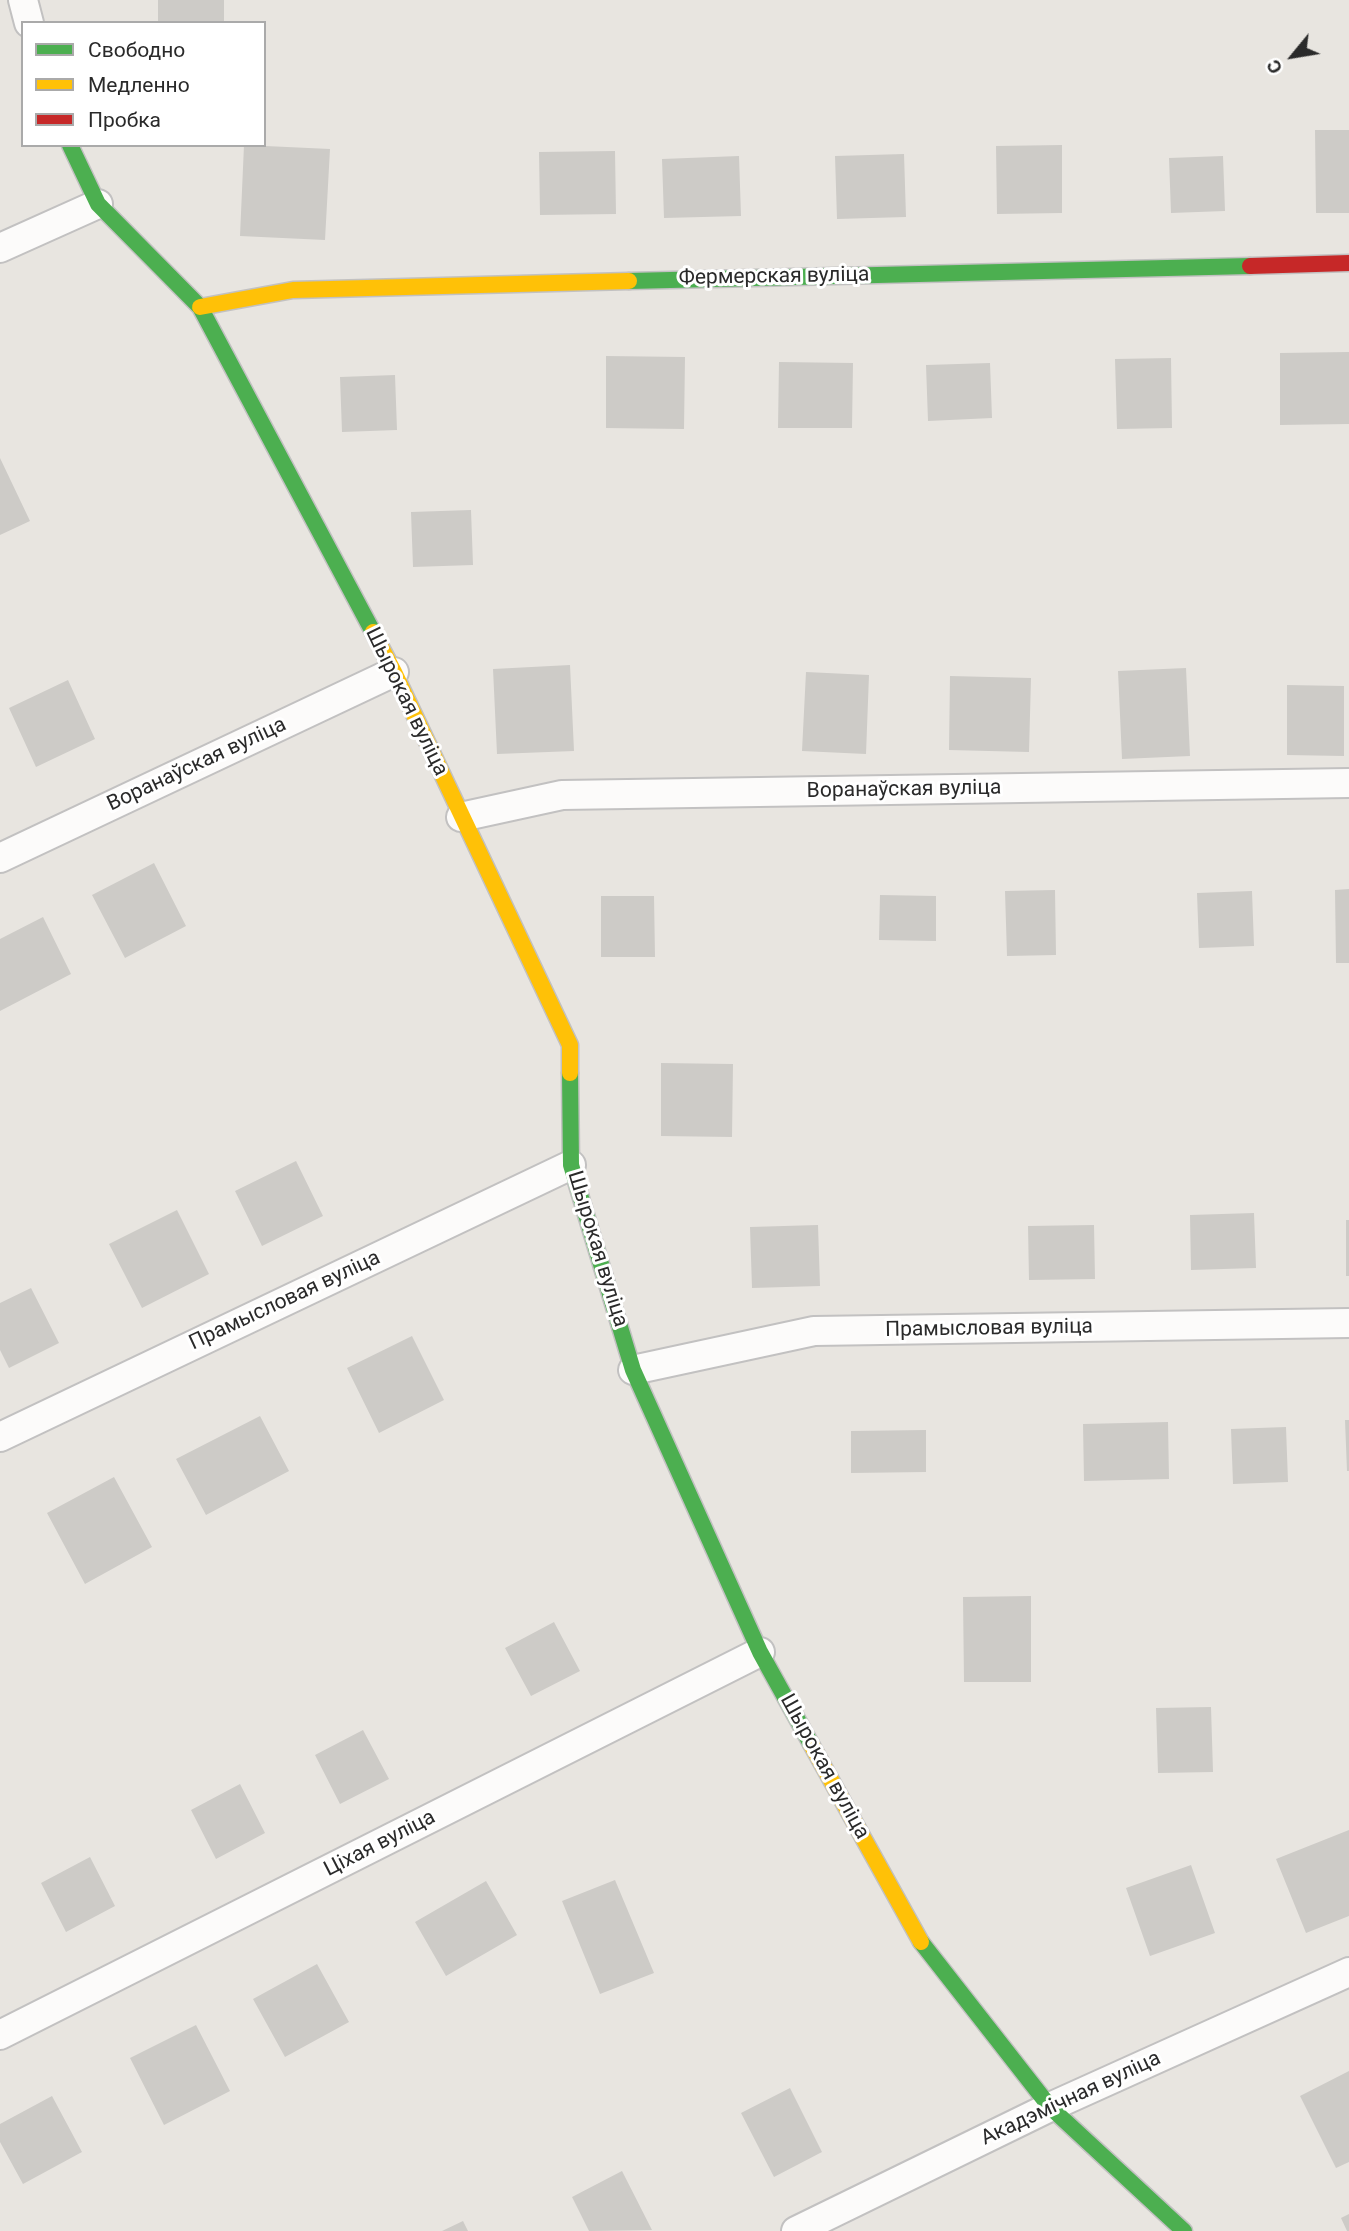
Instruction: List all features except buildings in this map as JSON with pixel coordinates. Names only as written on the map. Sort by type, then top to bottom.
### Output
[{"type":"street","points":[[23,0],[28,21]]},
{"type":"street","name":"Шырокая вуліца","points":[[71,147],[98,204],[200,307],[394,672],[570,1045],[571,1166],[633,1370],[760,1652],[925,1949],[1050,2107],[1184,2231]]},
{"type":"street","points":[[0,248],[98,204]]},
{"type":"street","name":"Фермерская вуліца","points":[[200,307],[293,290],[1349,263]]},
{"type":"street","name":"Воранаўская вуліца","points":[[0,858],[394,672]]},
{"type":"street","name":"Воранаўская вуліца","points":[[461,817],[562,795],[1349,783]]},
{"type":"street","name":"Прамысловая вуліца","points":[[0,1437],[571,1166]]},
{"type":"street","name":"Прамысловая вуліца","points":[[633,1370],[814,1331],[1349,1323]]},
{"type":"street","name":"Ціхая вуліца","points":[[0,2035],[760,1652]]},
{"type":"street","name":"Акадэмічная вуліца","points":[[796,2231],[1050,2107],[1349,1972]]},
{"type":"traffic: fast","points":[[71,147],[98,204],[200,307],[373,632]]},
{"type":"traffic: fast","points":[[629,281],[1250,266]]},
{"type":"traffic: fast","points":[[570,1073],[571,1165],[633,1370],[760,1652],[811,1744]]},
{"type":"traffic: fast","points":[[921,1942],[1050,2107],[1184,2231]]},
{"type":"traffic: slow","points":[[200,307],[293,290],[629,281]]},
{"type":"traffic: slow","points":[[373,632],[570,1045],[570,1073]]},
{"type":"traffic: slow","points":[[811,1744],[921,1942]]},
{"type":"traffic: jam","points":[[1250,266],[1349,263]]}]
